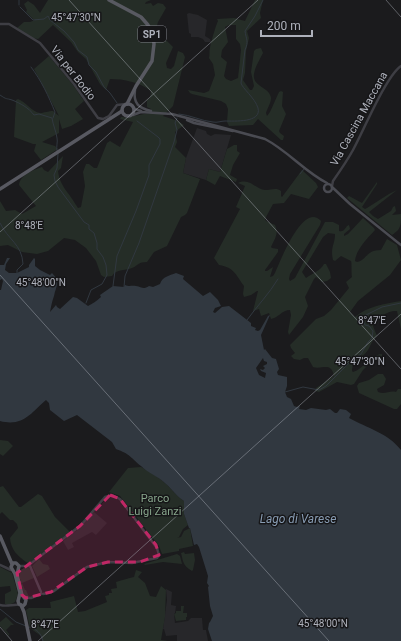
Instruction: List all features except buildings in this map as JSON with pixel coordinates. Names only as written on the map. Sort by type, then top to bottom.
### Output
[{"type":"main road","name":"SP1","points":[[0,189],[111,119],[122,110],[132,96],[136,86],[152,60],[154,52],[153,35],[148,25],[141,17],[109,0]]},
{"type":"main road","points":[[136,86],[136,103],[143,109],[181,117],[210,125],[212,127],[223,127]]},
{"type":"main road","name":"SP1","points":[[111,119],[125,115],[133,115],[132,96]]},
{"type":"main road","points":[[127,104],[141,112]]},
{"type":"main road","points":[[122,110],[125,115]]},
{"type":"main road","points":[[133,115],[141,112],[156,112]]},
{"type":"main road","points":[[181,117],[194,123],[247,134]]},
{"type":"main road","points":[[200,122],[223,127],[274,143],[318,178],[323,183],[326,191],[340,195]]},
{"type":"main road","points":[[318,178],[328,183],[340,195],[401,245]]},
{"type":"main road","points":[[324,187],[328,183]]},
{"type":"main road","points":[[330,191],[332,187]]},
{"type":"main road","points":[[0,536],[9,555],[15,574],[20,593],[18,600],[23,603]]},
{"type":"main road","points":[[13,567],[17,575],[22,595],[30,641]]},
{"type":"street","name":"Via per Bodio","points":[[0,24],[8,23],[40,43],[74,84],[98,118],[103,119],[109,116],[119,104]]},
{"type":"street","name":"Via Cascina Maccana","points":[[332,187],[333,181],[352,152],[388,81],[401,66]]},
{"type":"street","points":[[122,110],[119,104],[127,104]]},
{"type":"street","name":"Via Cascina Maccana","points":[[328,183],[333,181]]},
{"type":"street","points":[[0,565],[13,567],[30,565],[80,526],[106,496],[112,495],[118,497],[156,545],[159,557],[134,563],[108,562],[87,567],[54,591],[47,594],[41,593],[23,603],[9,606],[0,605]]},
{"type":"street","points":[[30,565],[41,593]]},
{"type":"street","points":[[14,604],[18,600]]},
{"type":"highlighted area","points":[[110,495],[120,499],[156,545],[159,555],[140,562],[108,562],[87,567],[51,592],[26,598],[22,595],[17,573],[80,526]]},
{"type":"shaded area","points":[[187,14],[198,15],[207,20],[205,36],[210,39],[211,42],[205,42],[203,39],[198,37],[191,37],[191,34],[189,33]]},
{"type":"shaded area","points":[[197,128],[206,131],[207,134],[211,136],[215,134],[231,135],[220,172],[209,169],[206,180],[183,173],[186,158]]},
{"type":"shaded area","points":[[94,512],[107,523],[96,535],[92,532],[72,543],[74,547],[68,550],[63,541],[81,527]]},
{"type":"shaded area","points":[[166,589],[172,592],[171,605],[176,606],[174,614],[175,623],[188,621],[191,618],[202,618],[203,630],[206,630],[208,641],[177,641],[177,635],[166,636],[163,629],[167,600]]},
{"type":"green space","points":[[48,0],[151,0],[145,4],[151,3],[153,6],[158,3],[163,4],[166,8],[158,22],[156,29],[173,47],[166,63],[167,68],[171,69],[174,66],[178,51],[183,53],[185,57],[173,106],[163,116],[178,121],[184,125],[175,132],[177,142],[175,147],[186,158],[183,173],[200,179],[187,213],[181,217],[167,246],[154,252],[147,262],[140,263],[132,268],[118,271],[112,276],[104,277],[101,275],[96,261],[86,248],[75,240],[64,238],[48,251],[37,254],[22,252],[8,245],[0,246],[0,201],[6,211],[15,210],[22,214],[36,206],[19,185],[24,176],[31,171],[42,167],[48,172],[63,156],[61,168],[58,171],[59,177],[78,208],[81,207],[85,186],[83,172],[86,164],[97,168],[107,143],[110,141],[120,147],[133,122],[120,119],[121,117],[151,113],[151,109],[147,107],[147,100],[150,98],[151,91],[142,85],[110,79],[106,90],[100,84],[86,59],[53,25],[38,39],[32,38],[17,28],[24,22],[35,20],[26,12],[27,10],[24,4],[28,1],[34,5],[40,13]]},
{"type":"green space","points":[[255,0],[263,0],[260,13],[261,18],[247,31],[249,38],[243,80],[250,90],[252,90],[254,86],[251,72],[254,51],[261,48],[263,53],[255,69],[254,78],[258,84],[270,94],[271,100],[266,113],[267,116],[279,92],[283,92],[282,106],[286,114],[279,131],[284,136],[283,140],[281,140],[258,119],[253,125],[229,126],[227,122],[228,109],[226,104],[221,101],[192,94],[188,90],[204,93],[209,91],[215,75],[213,64],[209,58],[211,42],[218,21],[217,19],[234,18],[245,21]],"holes":[[[229,25],[236,25],[236,39],[240,44],[241,50],[238,78],[231,81],[226,79],[224,76],[227,62],[221,57],[222,50],[228,42],[225,27]]]},
{"type":"green space","points":[[49,56],[84,101],[75,109],[83,119],[62,129],[59,119],[59,133],[42,142],[55,146],[58,149],[41,160],[34,151],[36,144],[14,137],[16,100],[21,100],[37,112],[41,113],[53,111],[59,116],[34,69]]},
{"type":"green space","points":[[237,145],[237,151],[240,153],[233,165],[230,175],[237,179],[236,182],[220,176],[215,185],[206,180],[209,169],[220,172],[227,149]]},
{"type":"green space","points":[[302,170],[316,183],[318,187],[309,199],[291,194],[284,203],[273,204],[265,219],[266,221],[275,225],[277,231],[271,247],[278,249],[278,252],[265,270],[267,271],[273,267],[270,277],[275,273],[293,235],[307,219],[314,217],[321,221],[320,225],[290,274],[290,281],[295,278],[325,222],[333,222],[339,225],[339,231],[344,230],[349,225],[350,229],[344,234],[344,236],[348,234],[363,218],[374,228],[375,230],[358,252],[355,261],[357,262],[369,253],[376,250],[381,250],[387,239],[397,245],[401,260],[390,275],[358,301],[350,312],[355,317],[365,310],[382,304],[401,301],[401,329],[397,311],[387,313],[380,317],[373,326],[377,336],[366,353],[356,362],[352,368],[352,371],[357,370],[377,355],[382,354],[382,356],[370,363],[363,370],[354,384],[351,385],[337,382],[319,392],[315,391],[316,388],[334,376],[333,371],[328,367],[313,367],[308,358],[300,360],[294,359],[291,356],[295,353],[290,345],[316,319],[324,316],[331,310],[349,288],[346,282],[352,277],[351,261],[341,256],[335,261],[333,260],[332,249],[335,234],[328,233],[323,237],[302,272],[306,278],[326,264],[331,278],[322,282],[316,277],[314,279],[305,297],[308,306],[303,317],[289,335],[290,310],[287,310],[271,319],[269,313],[261,316],[259,309],[253,311],[258,291],[244,297],[244,286],[236,275],[232,270],[219,265],[214,258],[240,209],[236,207],[245,186],[238,183],[246,182],[265,190],[277,189],[281,191],[282,197]]},
{"type":"green space","points":[[377,182],[362,207],[365,209],[397,190],[369,212],[378,219],[391,211],[395,206],[396,211],[392,215],[401,214],[401,222],[399,229],[392,235],[347,198],[349,196],[362,203]]},
{"type":"green space","points":[[378,374],[383,374],[386,379],[384,385],[377,389],[378,392],[396,392],[398,389],[401,389],[401,404],[397,409],[359,393],[357,386],[359,383],[369,380]]},
{"type":"green space","points":[[0,440],[8,441],[13,446],[3,456],[0,454]]},
{"type":"green space","name":"Parco Luigi Zanzi","points":[[141,467],[160,479],[184,501],[184,514],[188,525],[183,529],[177,538],[181,537],[184,531],[190,528],[193,546],[179,549],[179,551],[162,554],[159,546],[120,496],[109,492],[128,468]]},
{"type":"green space","points":[[3,486],[19,507],[38,494],[42,496],[55,517],[70,532],[31,562],[26,562],[15,552],[10,538],[18,528],[17,524],[13,520],[10,520],[2,512],[0,514],[0,487]]},
{"type":"green space","points":[[184,552],[185,554],[194,553],[195,560],[192,571],[184,563],[181,553]]},
{"type":"green space","points":[[177,554],[180,556],[182,564],[163,562],[144,564]]},
{"type":"green space","points":[[39,559],[43,564],[48,565],[50,569],[37,577],[32,566]]},
{"type":"green space","points":[[0,567],[12,573],[18,594],[15,602],[9,605],[5,604],[5,594],[11,591],[10,586],[0,587]]},
{"type":"green space","points":[[27,567],[30,569],[34,578],[22,583],[29,597],[24,595],[19,575],[20,570]]},
{"type":"green space","points":[[136,570],[142,572],[138,577],[145,583],[150,596],[156,597],[161,586],[166,590],[165,617],[161,640],[168,641],[42,641],[41,636],[30,628],[26,610],[29,608],[51,608],[50,602],[74,596],[78,612],[85,611],[107,602],[105,596],[112,593],[111,589],[117,588],[116,582],[134,577]]},
{"type":"green space","points":[[181,606],[184,606],[183,613],[187,613],[186,620],[176,621],[174,614],[176,611],[181,611]]},
{"type":"green space","points":[[6,617],[14,625],[11,625],[6,630],[9,636],[0,626],[0,622]]},
{"type":"water","name":"Lago di Varese","points":[[7,258],[10,258],[6,264],[5,270],[9,273],[17,273],[29,267],[34,258],[35,266],[50,275],[52,273],[57,279],[57,284],[50,312],[56,305],[60,309],[73,297],[77,298],[88,306],[98,300],[101,297],[100,295],[113,286],[124,287],[125,285],[144,288],[149,286],[153,287],[160,284],[165,278],[176,273],[184,276],[183,279],[203,296],[210,292],[218,300],[221,306],[215,308],[213,312],[215,313],[222,307],[229,306],[251,323],[251,326],[256,328],[255,330],[258,331],[270,315],[261,335],[264,350],[265,349],[272,358],[276,359],[279,369],[277,372],[278,375],[287,377],[285,392],[287,397],[291,399],[294,406],[300,406],[299,409],[306,410],[311,408],[326,410],[330,409],[335,413],[337,413],[340,409],[346,410],[351,414],[349,418],[384,435],[401,450],[401,641],[212,641],[208,629],[209,623],[213,616],[210,606],[209,586],[207,583],[208,576],[199,547],[197,544],[194,545],[190,528],[184,514],[184,501],[179,498],[163,481],[127,454],[116,449],[112,442],[77,415],[64,421],[50,410],[49,403],[46,400],[26,418],[15,422],[0,421],[0,290],[3,281],[2,279],[0,280],[0,265],[4,265]],"holes":[[[263,358],[264,361],[267,362],[267,364],[263,366],[265,368],[263,370],[260,369],[266,373],[265,378],[259,375],[256,368]]]},
{"type":"waterway","points":[[19,0],[19,5]]},
{"type":"waterway","points":[[179,114],[214,122],[240,121],[252,119],[256,116],[258,113],[258,108],[252,97],[241,83],[247,42],[245,31],[263,0]]},
{"type":"waterway","points":[[20,7],[33,20],[44,19],[48,16],[50,20],[64,31],[74,42],[78,50],[87,57],[89,65],[96,72],[104,87],[117,103]]},
{"type":"waterway","points":[[31,67],[53,106],[55,112],[53,118]]},
{"type":"waterway","points":[[0,95],[21,104],[30,110],[34,115],[39,114],[52,118],[57,140],[57,151]]},
{"type":"waterway","points":[[124,287],[125,276],[139,243],[174,142],[177,130],[175,123],[177,118]]},
{"type":"waterway","points":[[113,286],[117,256],[149,175],[149,165],[160,144],[160,139],[137,121]]},
{"type":"waterway","points":[[58,154],[57,168],[54,175],[55,181],[84,222],[89,225],[89,229],[94,233],[97,249],[103,257],[106,265],[107,275],[102,284],[91,290],[86,303]]},
{"type":"waterway","points":[[300,174],[304,169]]},
{"type":"waterway","points":[[0,223],[17,247],[22,257],[23,264],[17,270],[17,273]]},
{"type":"waterway","points":[[247,320],[278,279]]},
{"type":"waterway","points":[[285,392],[303,387],[319,390],[326,386],[348,364],[361,354],[372,338],[373,331],[369,326],[365,325],[363,319],[364,316],[382,307],[401,303]]},
{"type":"waterway","points":[[0,609],[16,622],[26,626]]},
{"type":"waterway","points":[[29,627],[38,632],[43,641]]}]
